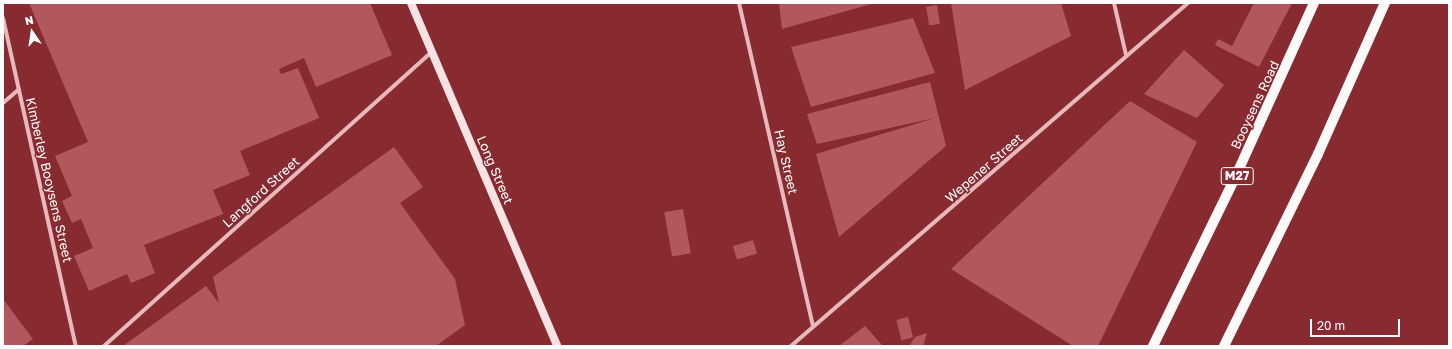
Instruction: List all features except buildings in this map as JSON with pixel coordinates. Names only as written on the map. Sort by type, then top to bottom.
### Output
[{"type":"main road","name":"Long Street","points":[[411,3],[557,346]]},
{"type":"main road","name":"Booysens Road","points":[[1153,346],[1234,180],[1314,3]]},
{"type":"main road","points":[[1224,346],[1318,154],[1385,3]]},
{"type":"street","name":"Hay Street","points":[[739,3],[813,326]]},
{"type":"street","points":[[1114,3],[1126,55]]},
{"type":"street","name":"Wepener Street","points":[[791,346],[954,207],[1126,55],[1188,3]]},
{"type":"street","name":"Kimberley Booysens Street","points":[[3,18],[76,346]]},
{"type":"street","name":"Langford Street","points":[[104,346],[431,53]]},
{"type":"street","points":[[3,103],[19,90]]}]
